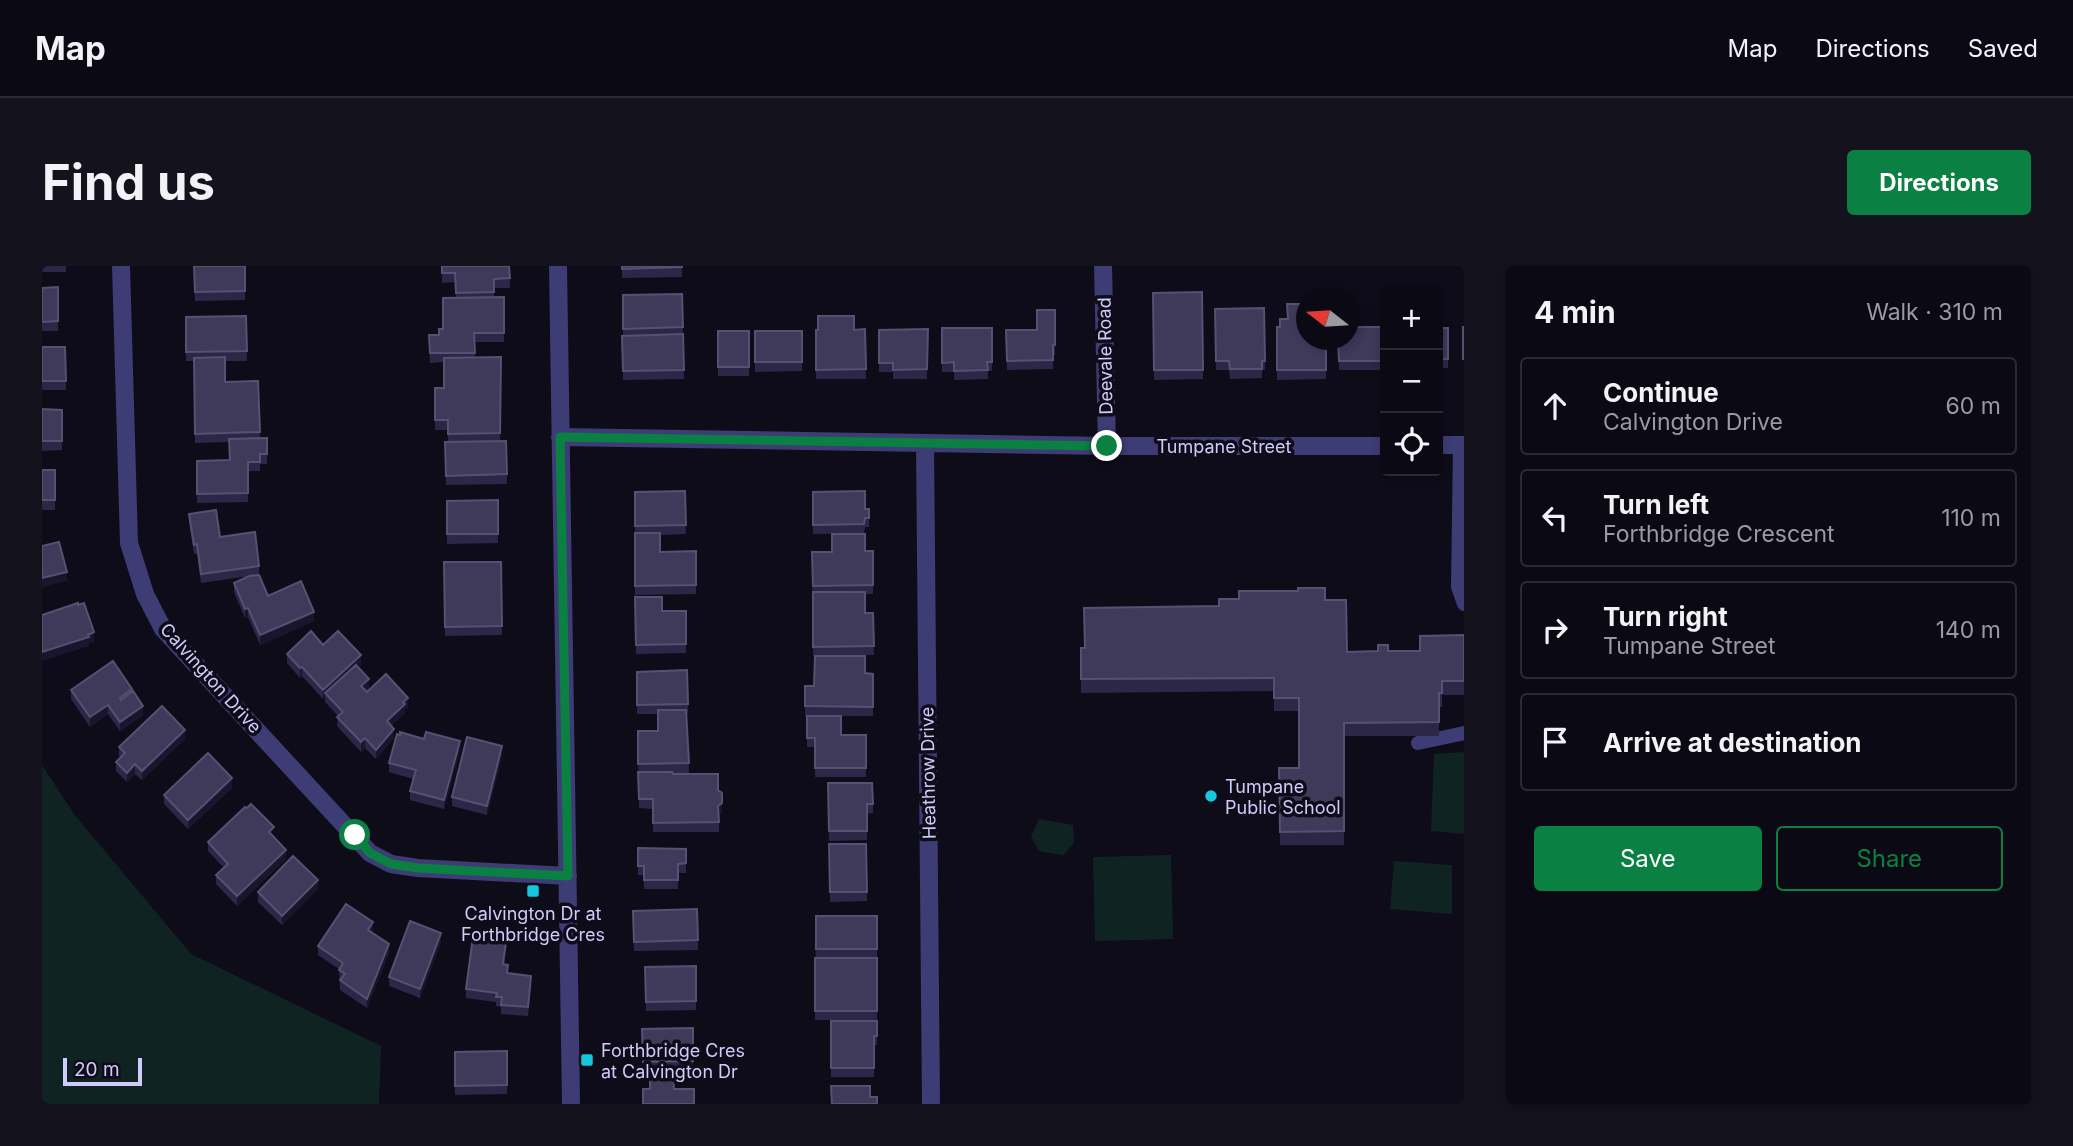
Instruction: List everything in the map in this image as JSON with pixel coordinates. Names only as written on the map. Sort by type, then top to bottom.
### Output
[{"type":"street","name":"Calvington Drive","points":[[121,266],[129,543],[145,594],[163,629],[370,853],[391,864],[418,868],[568,876]]},
{"type":"street","points":[[558,266],[571,1104]]},
{"type":"street","name":"Deevale Road","points":[[1104,266],[1107,446]]},
{"type":"street","name":"Tumpane Street","points":[[560,437],[1107,446],[1380,446]]},
{"type":"street","name":"Heathrow Drive","points":[[925,443],[931,1104]]},
{"type":"street","points":[[1443,445],[1462,445]]},
{"type":"lane","points":[[1462,445],[1458,587],[1464,604]]},
{"type":"lane","points":[[1418,743],[1464,733]]},
{"type":"green space","points":[[1464,752],[1464,834],[1431,831],[1434,754]]},
{"type":"green space","points":[[42,765],[74,814],[191,954],[381,1046],[379,1104],[42,1104]]},
{"type":"green space","points":[[1039,819],[1073,825],[1074,843],[1063,855],[1039,851],[1031,837]]},
{"type":"green space","points":[[1171,855],[1173,939],[1095,941],[1093,857]]},
{"type":"green space","points":[[1394,861],[1452,865],[1452,914],[1390,909]]},
{"type":"building","points":[[194,266],[245,266],[245,291],[195,292]]},
{"type":"building","points":[[442,266],[509,266],[510,278],[494,279],[494,292],[456,293],[455,273],[442,273]]},
{"type":"building","points":[[622,266],[682,266],[682,267],[622,269]]},
{"type":"building","points":[[58,287],[58,321],[42,322],[42,288]]},
{"type":"building","points":[[1202,292],[1203,370],[1154,370],[1153,293]]},
{"type":"building","points":[[682,294],[683,327],[623,329],[623,295]]},
{"type":"building","points":[[504,297],[504,333],[474,333],[475,353],[430,353],[429,335],[439,335],[439,329],[443,329],[443,298]]},
{"type":"building","points":[[1287,304],[1296,304],[1296,350],[1326,350],[1326,370],[1277,370],[1277,327],[1280,327],[1280,319],[1288,319]]},
{"type":"building","points":[[1264,308],[1265,361],[1262,361],[1262,369],[1230,369],[1229,361],[1216,361],[1215,309]]},
{"type":"building","points":[[1037,310],[1055,310],[1053,360],[1007,361],[1006,330],[1037,330]]},
{"type":"building","points":[[246,316],[247,351],[186,352],[186,317]]},
{"type":"building","points":[[818,316],[854,316],[854,330],[865,329],[866,369],[816,370]]},
{"type":"building","points":[[1359,327],[1380,327],[1380,361],[1339,361],[1338,350],[1359,350]]},
{"type":"building","points":[[1464,327],[1464,359],[1463,359]]},
{"type":"building","points":[[942,328],[992,328],[992,362],[987,362],[988,370],[954,371],[954,362],[942,363]]},
{"type":"building","points":[[1443,328],[1448,328],[1448,359],[1443,359]]},
{"type":"building","points":[[928,329],[927,369],[893,370],[893,363],[879,363],[879,330]]},
{"type":"building","points":[[718,331],[749,331],[749,367],[718,367]]},
{"type":"building","points":[[755,331],[802,331],[802,362],[755,362]]},
{"type":"building","points":[[683,334],[684,370],[623,371],[622,336]]},
{"type":"building","points":[[42,347],[65,347],[66,381],[42,381]]},
{"type":"building","points":[[225,357],[225,382],[258,381],[260,432],[195,434],[194,358]]},
{"type":"building","points":[[501,357],[500,433],[448,434],[448,420],[435,420],[435,388],[444,388],[444,358]]},
{"type":"building","points":[[42,409],[62,410],[62,441],[42,441]]},
{"type":"building","points":[[267,438],[267,454],[260,454],[260,462],[248,462],[248,493],[197,494],[197,461],[230,460],[229,439]]},
{"type":"building","points":[[506,441],[507,474],[446,476],[445,442]]},
{"type":"building","points":[[42,470],[55,470],[55,500],[42,500]]},
{"type":"building","points":[[685,491],[686,525],[635,526],[635,492]]},
{"type":"building","points":[[865,491],[865,509],[869,509],[869,518],[865,518],[864,524],[813,525],[813,492]]},
{"type":"building","points":[[498,500],[498,534],[447,534],[447,501]]},
{"type":"building","points":[[216,510],[220,537],[255,532],[259,566],[201,574],[189,514]]},
{"type":"building","points":[[635,533],[660,533],[660,552],[696,551],[696,585],[635,586]]},
{"type":"building","points":[[832,534],[865,534],[865,551],[873,551],[873,585],[813,586],[812,552],[832,552]]},
{"type":"building","points":[[59,542],[67,572],[42,578],[42,546]]},
{"type":"building","points":[[444,562],[501,562],[502,626],[445,627]]},
{"type":"building","points":[[259,575],[268,596],[301,581],[314,612],[260,635],[234,583]]},
{"type":"building","points":[[1298,588],[1325,588],[1325,600],[1346,600],[1347,652],[1378,651],[1378,645],[1388,645],[1388,651],[1420,651],[1420,636],[1464,635],[1464,681],[1442,681],[1442,693],[1439,693],[1439,722],[1344,723],[1344,831],[1280,832],[1279,768],[1299,768],[1299,698],[1274,698],[1274,678],[1081,679],[1081,648],[1085,648],[1084,608],[1219,606],[1219,599],[1239,599],[1239,591],[1298,591]]},
{"type":"building","points":[[813,592],[865,592],[865,613],[873,613],[874,646],[813,647]]},
{"type":"building","points":[[635,597],[662,597],[662,611],[686,611],[686,644],[636,645]]},
{"type":"building","points":[[84,603],[94,632],[88,635],[89,637],[42,652],[42,615]]},
{"type":"building","points":[[311,631],[323,645],[338,631],[361,655],[323,690],[287,654]]},
{"type":"building","points":[[815,656],[865,656],[865,673],[873,674],[873,707],[805,706],[805,686],[814,686]]},
{"type":"building","points":[[113,661],[132,689],[120,698],[121,700],[133,691],[143,706],[120,722],[108,705],[90,717],[71,690]]},
{"type":"building","points":[[356,665],[369,679],[361,686],[367,692],[386,674],[408,698],[387,721],[394,729],[376,750],[365,738],[361,742],[337,717],[343,712],[325,693]]},
{"type":"building","points":[[687,670],[688,704],[637,705],[637,672]]},
{"type":"building","points":[[162,706],[185,730],[142,771],[135,764],[127,773],[116,762],[125,753],[119,747]]},
{"type":"building","points":[[658,710],[686,710],[689,763],[638,764],[638,731],[658,731]]},
{"type":"building","points":[[807,716],[841,716],[841,735],[866,735],[866,768],[815,768],[815,738],[807,738]]},
{"type":"building","points":[[400,732],[424,739],[426,732],[460,741],[444,800],[410,791],[416,770],[389,763],[397,734],[400,735]]},
{"type":"building","points":[[467,737],[502,746],[487,806],[452,797]]},
{"type":"building","points":[[208,753],[232,778],[188,820],[164,795]]},
{"type":"building","points":[[638,772],[718,774],[718,790],[722,793],[722,803],[718,806],[719,822],[653,823],[653,799],[639,799]]},
{"type":"building","points":[[828,783],[872,783],[873,804],[867,804],[867,831],[829,831]]},
{"type":"building","points":[[251,804],[274,827],[269,832],[286,850],[237,896],[216,875],[228,864],[208,842]]},
{"type":"building","points":[[829,844],[866,844],[867,892],[830,892]]},
{"type":"building","points":[[638,848],[686,849],[686,863],[678,864],[678,880],[644,880],[644,866],[638,866]]},
{"type":"building","points":[[293,856],[318,880],[282,916],[258,892]]},
{"type":"building","points":[[346,904],[373,922],[368,930],[389,944],[367,999],[340,980],[345,974],[339,970],[343,963],[318,946]]},
{"type":"building","points":[[697,909],[698,940],[634,942],[633,911]]},
{"type":"building","points":[[816,916],[877,916],[877,949],[816,949]]},
{"type":"building","points":[[410,921],[441,933],[420,989],[389,977]]},
{"type":"building","points":[[474,929],[507,933],[503,964],[508,965],[507,973],[531,976],[528,1007],[501,1005],[502,997],[496,997],[497,993],[466,989]]},
{"type":"building","points":[[815,958],[877,958],[877,1011],[815,1011]]},
{"type":"building","points":[[696,966],[696,1001],[646,1002],[645,967]]},
{"type":"building","points":[[831,1021],[877,1021],[874,1068],[831,1068]]},
{"type":"building","points":[[693,1028],[693,1061],[643,1062],[642,1029]]},
{"type":"building","points":[[507,1051],[507,1085],[455,1086],[455,1052]]},
{"type":"building","points":[[650,1071],[673,1071],[674,1089],[694,1089],[694,1104],[643,1104],[643,1089],[650,1089]]},
{"type":"building","points":[[831,1086],[870,1086],[870,1097],[877,1097],[877,1104],[832,1104]]},
{"type":"place","name":"Tumpane Public School","points":[[1211,796]]},
{"type":"place","name":"Calvington Dr at Forthbridge Cres","points":[[533,891]]},
{"type":"place","name":"Forthbridge Cres at Calvington Dr","points":[[587,1060]]},
{"type":"route","points":[[355,835],[370,853],[391,864],[418,868],[568,876],[560,437],[1107,446]]}]
